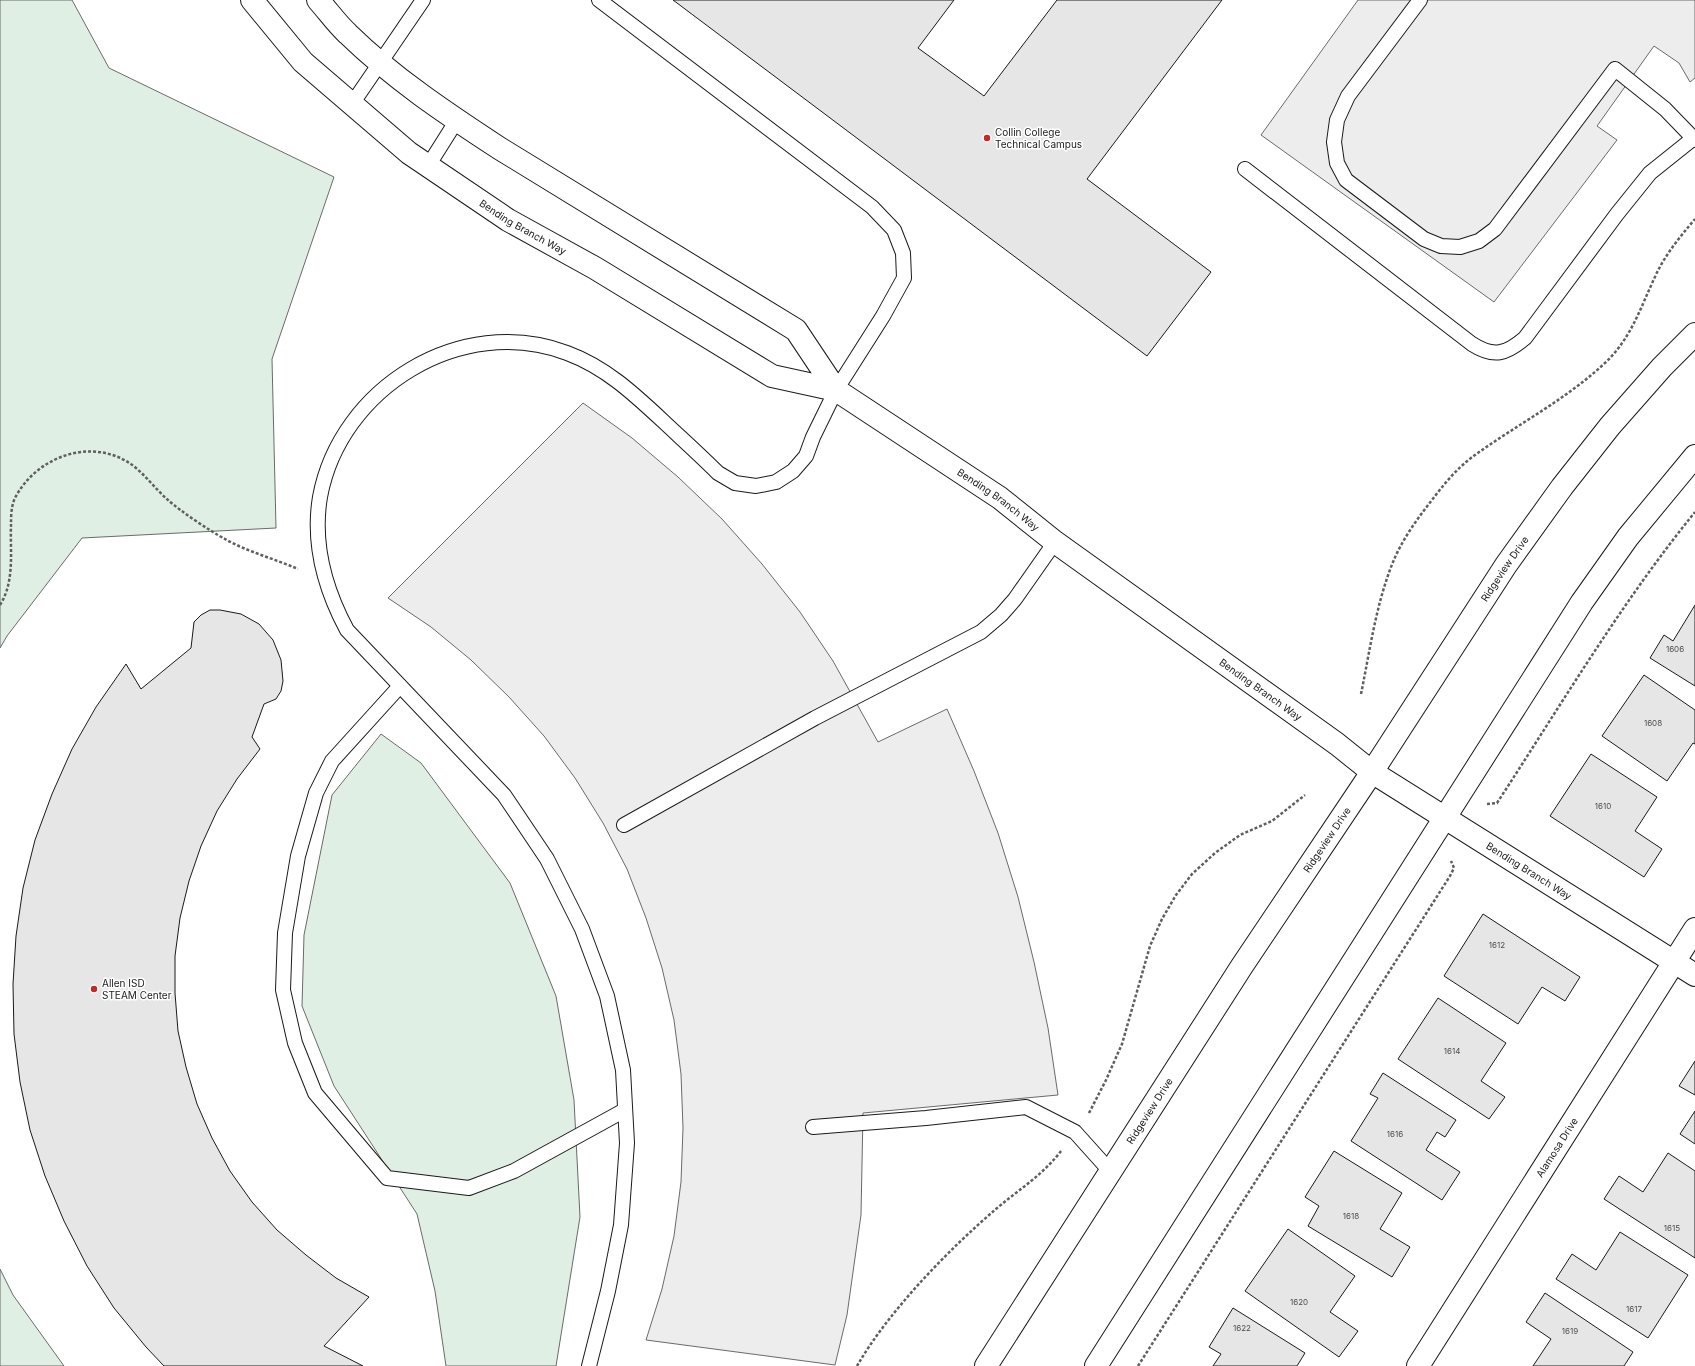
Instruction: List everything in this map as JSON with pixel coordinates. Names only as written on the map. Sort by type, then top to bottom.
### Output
[{"type":"street","name":"Bending Branch Way","points":[[252,0],[303,62],[409,153],[428,166],[508,220],[602,272],[772,376],[836,390],[1000,498],[1055,542],[1336,744],[1372,772],[1695,975]]},
{"type":"street","name":"Bending Branch Way","points":[[318,0],[348,34],[380,62],[457,120],[499,148],[796,330],[836,390]]},
{"type":"street","name":"Ridgeview Drive","points":[[986,1366],[1242,966],[1372,772],[1506,565],[1562,488],[1610,426],[1662,367],[1695,334]]},
{"type":"street","points":[[1096,1366],[1582,602],[1628,537],[1695,456]]},
{"type":"street","name":"Alamosa Drive","points":[[1418,1366],[1695,929]]},
{"type":"lane","points":[[352,104],[423,0]]},
{"type":"lane","points":[[589,1366],[608,1291],[621,1225],[628,1143],[623,1070],[607,996],[582,929],[547,859],[504,796],[347,630],[334,606],[325,580],[319,552],[318,525],[320,504],[327,470],[338,445],[353,421],[370,400],[393,380],[419,363],[446,352],[476,345],[506,342],[536,345],[565,352],[593,364],[620,382],[718,473],[735,483],[756,486],[776,482],[793,471],[806,456],[836,390],[883,316],[904,278],[903,253],[894,230],[872,207],[599,0]]},
{"type":"lane","points":[[1245,169],[1484,352],[1500,353],[1514,348],[1526,338],[1617,214],[1650,173],[1695,139],[1665,109],[1615,69],[1494,229],[1479,241],[1460,247],[1441,246],[1424,239],[1346,180],[1337,163],[1334,142],[1337,120],[1348,96],[1420,0]]},
{"type":"lane","points":[[428,166],[457,120]]},
{"type":"lane","points":[[624,825],[815,718],[981,632],[1002,615],[1055,542]]},
{"type":"lane","points":[[400,686],[332,761],[316,793],[298,856],[285,933],[283,990],[295,1043],[315,1093],[388,1178],[469,1188],[514,1171],[625,1110]]},
{"type":"lane","points":[[813,1127],[926,1118],[1026,1107],[1075,1132],[1110,1171]]},
{"type":"path","points":[[1361,694],[1380,602],[1394,561],[1418,518],[1445,482],[1474,456],[1577,386],[1606,361],[1629,333],[1644,304],[1654,279],[1672,247],[1695,219]]},
{"type":"path","points":[[0,605],[9,585],[11,562],[11,517],[14,500],[37,470],[51,461],[67,454],[88,452],[109,454],[126,461],[169,501],[226,539],[325,580]]},
{"type":"path","points":[[1497,803],[1626,604],[1669,544],[1695,512]]},
{"type":"path","points":[[857,1366],[881,1331],[952,1250],[996,1209],[1029,1184],[1058,1155],[1075,1132],[1092,1106],[1122,1044],[1150,946],[1162,919],[1176,895],[1192,874],[1215,853],[1240,835],[1272,821],[1305,795]]},
{"type":"path","points":[[1138,1366],[1454,868]]},
{"type":"green space","points":[[0,0],[72,0],[109,68],[334,177],[272,359],[276,528],[82,538],[7,636],[0,648]]},
{"type":"green space","points":[[381,734],[421,763],[510,883],[556,996],[574,1100],[580,1217],[556,1366],[446,1366],[435,1291],[417,1214],[334,1086],[302,1006],[304,935],[332,795]]},
{"type":"green space","points":[[0,1269],[13,1295],[64,1366],[0,1366]]},
{"type":"shaded area","points":[[1358,0],[1695,0],[1695,78],[1690,82],[1679,63],[1654,46],[1597,126],[1617,140],[1494,302],[1261,135]]},
{"type":"shaded area","points":[[583,403],[632,438],[678,477],[722,519],[762,564],[800,612],[833,661],[878,742],[947,709],[974,771],[998,833],[1018,897],[1048,1028],[1058,1095],[863,1113],[861,1215],[847,1315],[835,1365],[646,1340],[662,1289],[674,1236],[681,1182],[683,1128],[681,1074],[674,1020],[662,968],[646,918],[627,869],[603,823],[575,778],[544,736],[509,697],[471,660],[431,627],[388,598]]},
{"type":"building","name":"Collin College Technical Campus","points":[[673,0],[954,0],[918,48],[984,96],[1057,0],[1222,0],[1087,179],[1211,272],[1147,356]]},
{"type":"building","points":[[1695,605],[1695,686],[1650,658],[1664,635],[1673,641]]},
{"type":"building","name":"Allen ISD STEAM Center","points":[[210,610],[220,610],[241,614],[259,624],[273,640],[281,660],[283,681],[281,691],[276,699],[264,704],[252,737],[260,749],[237,779],[217,811],[201,846],[189,881],[180,918],[175,956],[175,993],[178,1031],[186,1067],[197,1104],[212,1138],[230,1171],[252,1202],[277,1230],[306,1255],[336,1278],[369,1297],[324,1346],[363,1366],[164,1366],[146,1347],[114,1308],[87,1266],[64,1221],[45,1176],[30,1130],[20,1082],[14,1034],[13,984],[16,936],[23,888],[35,840],[52,794],[72,749],[96,707],[126,664],[141,689],[191,648],[194,622],[201,615]]},
{"type":"building","points":[[1644,675],[1695,710],[1695,744],[1693,743],[1667,781],[1602,736]]},
{"type":"building","points":[[1591,754],[1657,797],[1635,831],[1662,849],[1644,877],[1550,816]]},
{"type":"building","points":[[1483,914],[1580,977],[1565,1001],[1542,987],[1518,1024],[1444,976]]},
{"type":"building","points":[[1438,998],[1506,1043],[1481,1081],[1505,1097],[1489,1119],[1398,1059]]},
{"type":"building","points":[[1695,1061],[1695,1095],[1679,1086]]},
{"type":"building","points":[[1383,1073],[1456,1120],[1445,1137],[1437,1132],[1426,1150],[1460,1172],[1442,1200],[1351,1141],[1378,1098],[1370,1094]]},
{"type":"building","points":[[1695,1111],[1695,1144],[1680,1134]]},
{"type":"building","points":[[1334,1151],[1402,1193],[1380,1229],[1410,1247],[1392,1277],[1308,1226],[1319,1206],[1305,1197]]},
{"type":"building","points":[[1668,1153],[1695,1171],[1695,1258],[1604,1199],[1619,1176],[1643,1192]]},
{"type":"building","points":[[1288,1229],[1355,1276],[1330,1312],[1358,1331],[1339,1357],[1245,1291]]},
{"type":"building","points":[[1620,1232],[1688,1275],[1648,1338],[1556,1279],[1572,1254],[1596,1270]]},
{"type":"building","points":[[1545,1293],[1633,1352],[1624,1366],[1533,1366],[1551,1339],[1526,1322]]},
{"type":"building","points":[[1233,1308],[1305,1353],[1297,1366],[1213,1366],[1221,1354],[1209,1347]]},
{"type":"place","name":"Collin College Technical Campus","points":[[987,138]]},
{"type":"place","name":"Allen ISD STEAM Center","points":[[94,989]]}]
